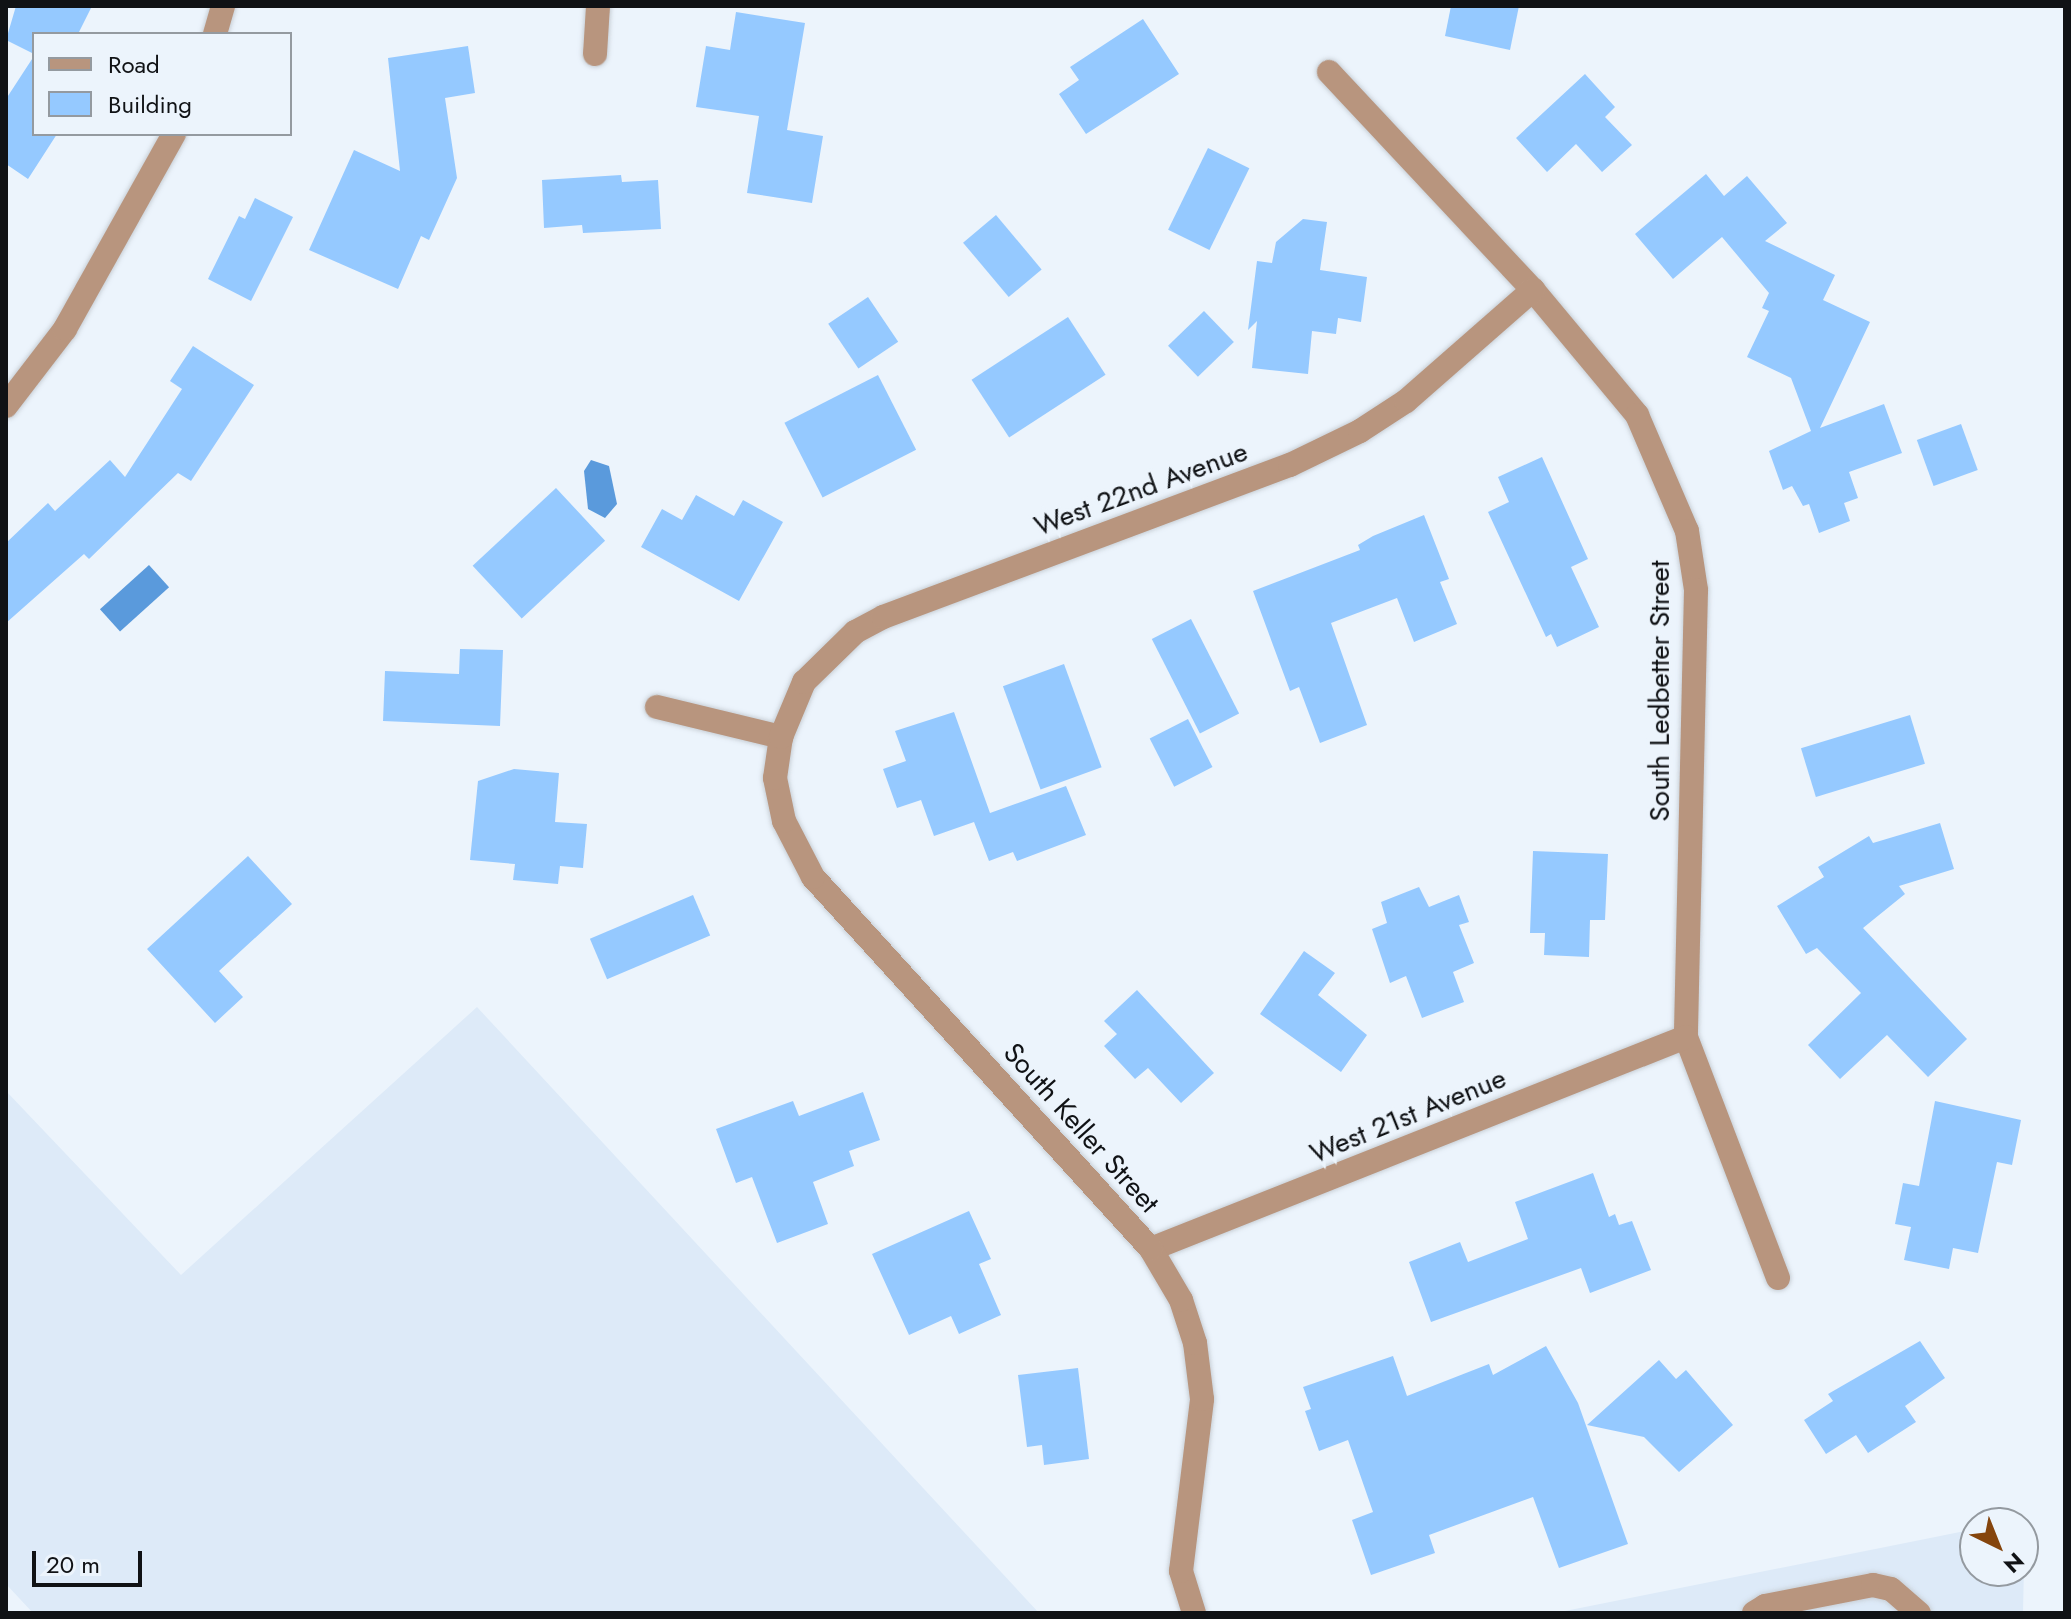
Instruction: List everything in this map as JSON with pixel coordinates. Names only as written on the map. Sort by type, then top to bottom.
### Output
[{"type":"street","points":[[216,32],[223,6]]},
{"type":"street","points":[[595,54],[598,6]]},
{"type":"street","name":"South Ledbetter Street","points":[[1329,72],[1533,290],[1637,415],[1687,531],[1696,590],[1686,1037],[1778,1278]]},
{"type":"street","points":[[6,406],[65,329],[173,136]]},
{"type":"street","name":"West 22nd Avenue","points":[[781,737],[804,682],[855,632],[883,617],[1290,465],[1360,431],[1406,401],[1533,290]]},
{"type":"street","points":[[657,707],[781,737]]},
{"type":"street","name":"South Keller Street","points":[[781,737],[775,778],[784,821],[813,877],[1151,1249],[1181,1300],[1195,1343],[1202,1399],[1181,1571],[1194,1613]]},
{"type":"street","name":"West 21st Avenue","points":[[1151,1249],[1686,1037]]},
{"type":"street","points":[[1754,1613],[1765,1606],[1873,1585],[1891,1589],[1919,1613]]},
{"type":"shaded area","points":[[477,1007],[1039,1613],[33,1613],[6,1584],[6,1091],[181,1275]]},
{"type":"shaded area","points":[[1959,1532],[1959,1587],[2024,1587],[2023,1613],[1555,1613]]},
{"type":"water","points":[[591,460],[609,466],[617,504],[605,518],[588,509],[584,471]]},
{"type":"water","points":[[149,565],[169,587],[120,631],[100,609]]},
{"type":"building","points":[[16,6],[92,6],[79,32],[32,32],[32,53],[6,40]]},
{"type":"building","points":[[1451,6],[1519,6],[1510,50],[1445,36]]},
{"type":"building","points":[[736,12],[805,23],[787,130],[823,136],[812,203],[747,193],[759,116],[696,107],[706,46],[730,50]]},
{"type":"building","points":[[1143,19],[1179,74],[1086,134],[1059,94],[1079,80],[1070,67]]},
{"type":"building","points":[[468,46],[475,93],[445,98],[457,178],[429,240],[421,236],[398,289],[309,250],[354,150],[400,171],[388,58]]},
{"type":"building","points":[[32,59],[32,136],[56,136],[28,179],[6,164],[6,99]]},
{"type":"building","points":[[1585,74],[1615,107],[1605,117],[1632,145],[1602,172],[1576,144],[1547,172],[1516,138]]},
{"type":"building","points":[[1208,148],[1249,168],[1209,250],[1168,230]]},
{"type":"building","points":[[1706,174],[1724,196],[1747,176],[1787,223],[1765,241],[1835,275],[1823,300],[1870,322],[1820,428],[1884,404],[1902,453],[1849,472],[1858,498],[1844,503],[1850,521],[1819,533],[1809,504],[1803,506],[1792,486],[1783,490],[1769,451],[1811,431],[1791,378],[1747,357],[1769,311],[1762,308],[1769,293],[1722,237],[1673,279],[1635,234]]},
{"type":"building","points":[[621,175],[622,182],[658,180],[661,229],[583,233],[582,225],[544,228],[542,180]]},
{"type":"building","points":[[255,198],[293,217],[251,301],[208,279],[239,216],[245,219]]},
{"type":"building","points":[[996,215],[1042,269],[1009,297],[963,243]]},
{"type":"building","points":[[1303,219],[1327,222],[1320,270],[1367,277],[1361,322],[1338,318],[1336,334],[1312,331],[1308,374],[1252,368],[1257,321],[1248,330],[1257,261],[1272,263],[1276,242]]},
{"type":"building","points":[[868,297],[898,342],[858,369],[828,324]]},
{"type":"building","points":[[1204,311],[1234,342],[1198,377],[1168,346]]},
{"type":"building","points":[[1068,317],[1106,375],[1009,438],[972,380]]},
{"type":"building","points":[[193,346],[254,385],[191,481],[178,473],[89,559],[84,554],[6,623],[6,543],[48,503],[55,511],[110,460],[125,477],[182,389],[170,381]]},
{"type":"building","points":[[878,375],[916,450],[823,498],[784,423]]},
{"type":"building","points":[[1961,424],[1978,470],[1934,486],[1917,440]]},
{"type":"building","points":[[1542,457],[1588,559],[1571,567],[1599,627],[1557,647],[1551,634],[1546,637],[1488,512],[1509,502],[1498,477]]},
{"type":"building","points":[[556,488],[605,541],[522,618],[473,566]]},
{"type":"building","points":[[696,495],[734,516],[743,500],[783,522],[739,601],[641,547],[662,509],[682,520]]},
{"type":"building","points":[[1424,515],[1449,579],[1440,582],[1457,624],[1414,642],[1397,598],[1331,623],[1367,725],[1320,743],[1299,687],[1290,691],[1253,591],[1360,550],[1358,545],[1373,536]]},
{"type":"building","points":[[1191,619],[1239,713],[1200,733],[1152,639]]},
{"type":"building","points":[[460,649],[503,650],[500,726],[383,721],[385,671],[459,674]]},
{"type":"building","points":[[1064,664],[1102,767],[1041,790],[1003,686]]},
{"type":"building","points":[[954,712],[990,813],[1066,786],[1086,835],[1017,861],[1013,852],[989,861],[974,822],[934,836],[921,800],[897,808],[883,769],[906,761],[895,731]]},
{"type":"building","points":[[1910,715],[1925,764],[1816,797],[1801,748]]},
{"type":"building","points":[[1188,719],[1213,767],[1174,787],[1150,739]]},
{"type":"building","points":[[514,769],[559,773],[555,822],[587,824],[583,868],[560,866],[558,884],[513,880],[515,864],[470,860],[478,781]]},
{"type":"building","points":[[1940,823],[1954,869],[1899,886],[1905,894],[1863,928],[1967,1039],[1928,1077],[1887,1035],[1840,1079],[1808,1045],[1861,993],[1817,948],[1806,954],[1777,906],[1824,877],[1818,867],[1869,836],[1873,843]]},
{"type":"building","points":[[1533,851],[1608,854],[1605,920],[1590,920],[1589,957],[1544,955],[1545,933],[1530,933]]},
{"type":"building","points":[[248,856],[292,904],[219,971],[243,997],[215,1023],[147,949]]},
{"type":"building","points":[[1419,887],[1429,907],[1459,895],[1469,922],[1459,925],[1474,963],[1453,972],[1464,1002],[1422,1018],[1406,976],[1390,983],[1372,929],[1387,923],[1381,902]]},
{"type":"building","points":[[693,895],[710,936],[607,979],[590,939]]},
{"type":"building","points":[[1304,951],[1335,973],[1318,995],[1367,1035],[1341,1072],[1260,1014]]},
{"type":"building","points":[[1137,990],[1214,1073],[1181,1103],[1148,1068],[1135,1079],[1104,1046],[1117,1034],[1104,1021]]},
{"type":"building","points":[[863,1092],[880,1140],[849,1151],[854,1166],[813,1182],[828,1224],[777,1243],[752,1177],[736,1183],[716,1129],[793,1101],[799,1116]]},
{"type":"building","points":[[1935,1101],[2021,1120],[2012,1165],[1997,1162],[1978,1253],[1953,1248],[1949,1269],[1904,1260],[1911,1227],[1895,1224],[1903,1183],[1919,1186]]},
{"type":"building","points":[[1593,1173],[1609,1217],[1615,1214],[1619,1225],[1632,1221],[1651,1270],[1590,1293],[1581,1268],[1431,1322],[1409,1262],[1460,1242],[1468,1262],[1528,1239],[1515,1202]]},
{"type":"building","points":[[969,1211],[991,1259],[979,1264],[1001,1315],[959,1334],[951,1316],[909,1335],[872,1254]]},
{"type":"building","points":[[1920,1341],[1945,1378],[1905,1406],[1916,1422],[1868,1453],[1856,1435],[1826,1454],[1804,1420],[1833,1401],[1828,1394]]},
{"type":"building","points":[[1546,1346],[1578,1403],[1628,1544],[1559,1568],[1533,1497],[1429,1535],[1435,1553],[1371,1575],[1352,1520],[1373,1512],[1348,1440],[1319,1451],[1305,1411],[1311,1409],[1303,1387],[1393,1356],[1407,1396],[1489,1364],[1493,1375]]},
{"type":"building","points":[[1659,1360],[1676,1379],[1686,1370],[1733,1425],[1679,1472],[1644,1437],[1587,1425]]},
{"type":"building","points":[[1078,1368],[1089,1459],[1044,1465],[1042,1445],[1027,1447],[1018,1375]]}]
